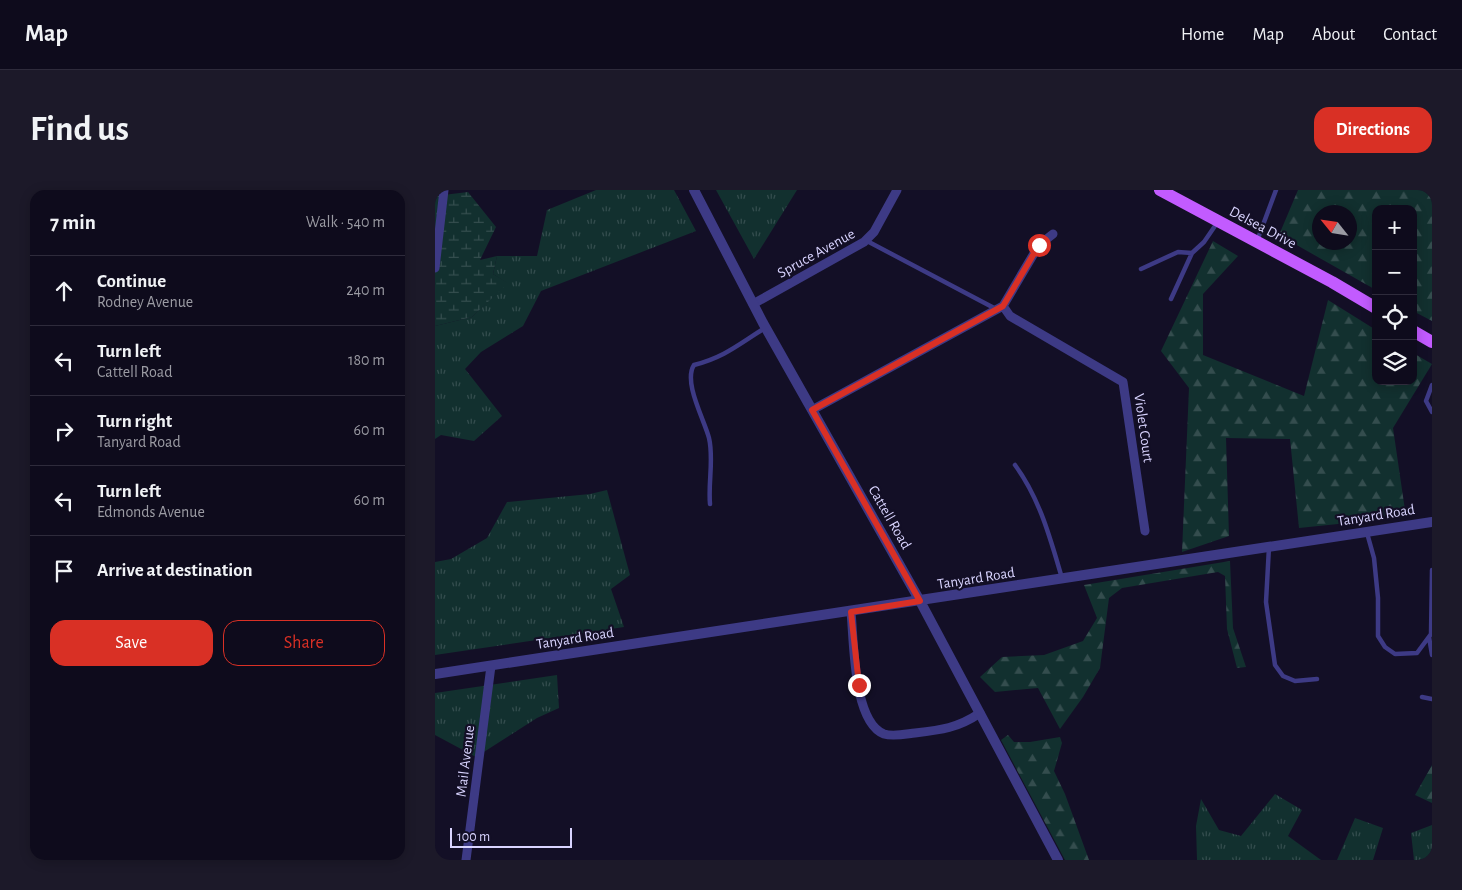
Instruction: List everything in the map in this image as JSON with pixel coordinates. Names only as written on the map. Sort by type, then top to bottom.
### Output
[{"type":"main road","name":"Delsea Drive","points":[[1160,190],[1372,306]]},
{"type":"main road","points":[[1417,333],[1432,342]]},
{"type":"street","points":[[435,268],[444,190]]},
{"type":"street","name":"Cattell Road","points":[[694,190],[765,328],[920,601],[1058,860]]},
{"type":"street","name":"Spruce Avenue","points":[[753,304],[867,240],[897,190]]},
{"type":"street","points":[[812,410],[1000,308],[1039,245],[1053,234]]},
{"type":"street","name":"Violet Court","points":[[1000,308],[1010,316],[1123,382],[1145,531]]},
{"type":"street","name":"Tanyard Road","points":[[435,674],[1062,580],[1432,522]]},
{"type":"street","points":[[851,612],[860,694],[865,714],[877,730],[885,734],[895,735],[945,729],[963,724],[980,713]]},
{"type":"street","name":"Mail Avenue","points":[[465,860],[491,666]]},
{"type":"lane","points":[[1256,242],[1275,190]]},
{"type":"lane","points":[[1171,299],[1192,252],[1204,242],[1218,222]]},
{"type":"lane","points":[[867,240],[1000,308]]},
{"type":"lane","points":[[1141,269],[1178,252],[1192,252]]},
{"type":"lane","points":[[710,504],[711,452],[692,388],[691,370],[694,365],[712,360],[732,351],[765,328]]},
{"type":"lane","points":[[1432,385],[1426,401],[1432,412]]},
{"type":"lane","points":[[1015,465],[1029,484],[1043,516],[1062,580]]},
{"type":"lane","points":[[1367,532],[1374,558],[1378,598],[1378,636],[1385,647],[1395,654],[1417,654],[1431,634],[1432,570]]},
{"type":"lane","points":[[1269,547],[1266,602],[1275,665],[1283,676],[1295,680],[1317,679]]},
{"type":"lane","points":[[1429,637],[1432,655]]},
{"type":"lane","points":[[1422,697],[1432,699]]},
{"type":"green space","points":[[596,190],[674,190],[696,231],[541,291],[523,326],[481,352],[465,369],[502,416],[474,441],[441,435],[435,439],[435,326],[472,317],[507,283],[493,274],[497,256],[537,256],[547,210]]},
{"type":"green space","points":[[716,190],[797,190],[754,259]]},
{"type":"green space","points":[[1298,190],[1432,190],[1432,321],[1417,313],[1417,205],[1372,205],[1372,288],[1279,235]]},
{"type":"green space","points":[[468,192],[496,227],[480,260],[497,256],[493,274],[508,283],[472,317],[435,326],[435,196]]},
{"type":"green space","points":[[1213,241],[1238,256],[1203,294],[1203,355],[1304,396],[1328,300],[1372,328],[1372,385],[1417,385],[1417,355],[1432,364],[1393,428],[1406,517],[1299,528],[1290,439],[1226,438],[1229,536],[1182,552],[1189,388],[1161,351]]},
{"type":"green space","points":[[607,490],[630,575],[611,589],[624,627],[435,655],[435,562],[451,559],[487,538],[507,502],[590,494]]},
{"type":"green space","points":[[1230,561],[1233,628],[1246,667],[1237,668],[1227,629],[1225,576],[1218,572],[1122,588],[1109,598],[1100,668],[1083,697],[1060,729],[1038,688],[995,692],[980,677],[1002,657],[1044,655],[1083,641],[1097,618],[1084,585]]},
{"type":"green space","points":[[557,675],[559,708],[537,718],[476,757],[435,735],[435,693]]},
{"type":"green space","points":[[1008,735],[1014,742],[1030,742],[1060,737],[1062,743],[1054,771],[1065,794],[1089,860],[1065,860],[1001,740]]},
{"type":"green space","points":[[1432,765],[1432,803],[1415,795]]},
{"type":"green space","points":[[1275,794],[1302,810],[1288,836],[1321,860],[1197,860],[1196,826],[1201,799],[1219,830],[1241,836]]},
{"type":"green space","points":[[1355,818],[1383,828],[1373,860],[1337,860]]},
{"type":"green space","points":[[1432,825],[1432,860],[1414,860],[1411,833]]},
{"type":"route","points":[[859,685],[851,612],[920,601],[812,410],[1003,306],[1039,245]]}]
